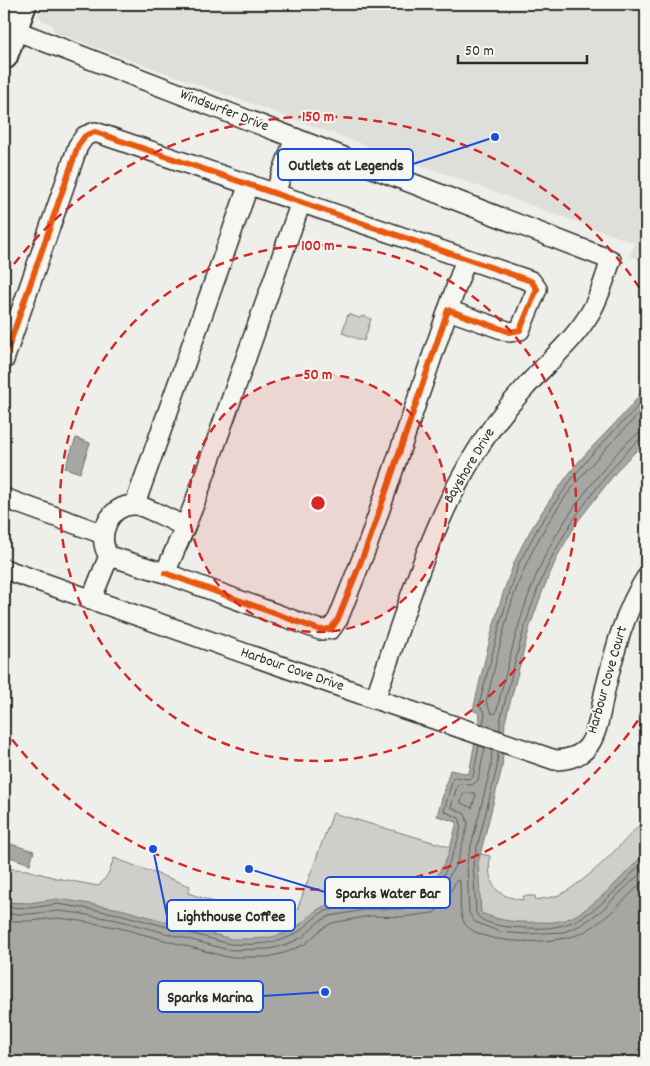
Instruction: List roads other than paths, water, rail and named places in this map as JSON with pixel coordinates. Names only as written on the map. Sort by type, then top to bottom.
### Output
[{"type":"street","points":[[4,56],[8,28],[23,4]]},
{"type":"street","name":"Windsurfer Drive","points":[[8,28],[612,260]]},
{"type":"street","points":[[4,360],[78,146],[85,136],[95,132],[530,281],[537,289],[520,330],[510,332],[448,310]]},
{"type":"street","points":[[275,193],[295,138]]},
{"type":"street","points":[[135,504],[249,184]]},
{"type":"street","points":[[165,573],[195,502],[301,202]]},
{"type":"street","points":[[185,527],[135,504],[112,514],[103,534],[104,550],[109,556],[165,573],[311,627],[320,630],[331,629],[338,619],[368,541],[466,259]]},
{"type":"street","name":"Bayshore Drive","points":[[375,699],[432,537],[451,496],[474,456],[500,418],[522,390],[581,327],[591,312],[612,260]]},
{"type":"street","points":[[4,498],[103,534]]},
{"type":"street","points":[[92,600],[109,556]]},
{"type":"street","name":"Harbour Cove Drive","points":[[4,569],[510,746],[555,760],[563,760],[580,754]]},
{"type":"street","name":"Harbour Cove Court","points":[[580,754],[588,746],[593,736],[616,643],[632,603],[646,578]]},
{"type":"water","points":[[646,386],[646,441],[620,467],[578,521],[558,555],[530,626],[505,722],[502,768],[478,863],[481,913],[508,921],[551,922],[571,917],[594,903],[646,852],[646,1062],[4,1062],[4,902],[29,903],[58,899],[78,902],[120,909],[231,939],[248,939],[266,938],[291,931],[317,910],[337,902],[362,898],[427,895],[448,856],[457,822],[437,816],[450,770],[469,774],[480,714],[473,710],[496,617],[519,551],[546,507],[577,463],[628,409]]},
{"type":"water","points":[[76,438],[90,443],[80,473],[65,468]]},
{"type":"water","points":[[4,842],[34,851],[30,864],[4,855]]},
{"type":"place","name":"Outlets at Legends","points":[[495,137]]},
{"type":"place","name":"Lighthouse Coffee","points":[[153,849]]},
{"type":"place","name":"Sparks Water Bar","points":[[249,869]]},
{"type":"place","name":"Sparks Marina","points":[[325,992]]}]
